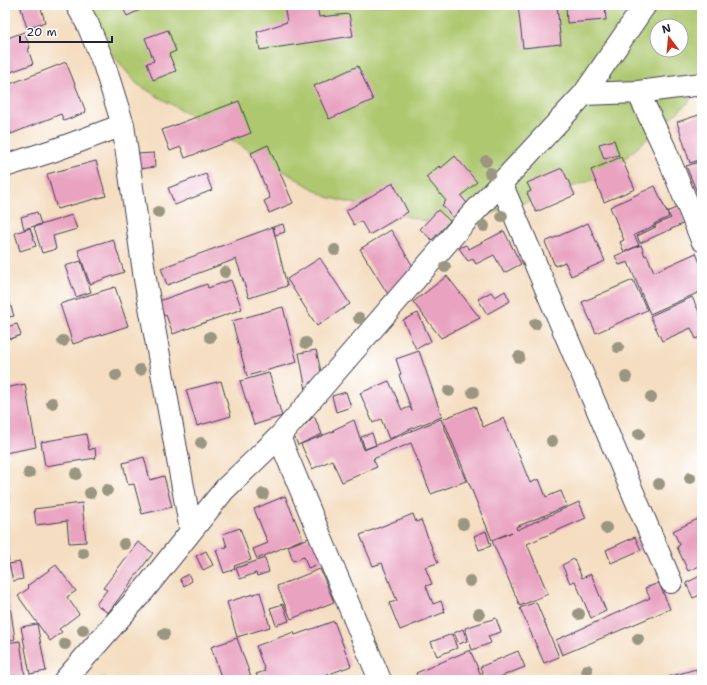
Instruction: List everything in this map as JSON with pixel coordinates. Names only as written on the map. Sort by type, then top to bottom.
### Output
[{"type":"street","points":[[77,5],[88,25],[104,64],[122,126],[145,279],[191,531]]},
{"type":"street","points":[[65,680],[144,589],[224,490],[279,437],[463,224],[584,94],[645,5]]},
{"type":"street","points":[[584,94],[638,92],[702,84]]},
{"type":"street","points":[[638,92],[664,147],[702,240]]},
{"type":"street","points":[[5,166],[122,126]]},
{"type":"street","points":[[501,183],[671,582]]},
{"type":"street","points":[[279,437],[380,680]]},
{"type":"green space","points":[[71,5],[702,5],[702,71],[689,102],[605,176],[450,227],[327,197],[137,84]]},
{"type":"building","points":[[20,5],[40,5],[45,22],[27,28]]},
{"type":"building","points":[[121,5],[151,5],[127,16]]},
{"type":"building","points":[[284,5],[317,5],[319,17],[349,14],[353,36],[260,50],[257,32],[287,22]]},
{"type":"building","points":[[518,5],[557,5],[561,44],[523,48]]},
{"type":"building","points":[[566,5],[605,5],[606,20],[567,23]]},
{"type":"building","points":[[168,30],[176,51],[169,54],[176,71],[153,80],[147,63],[154,61],[145,38]]},
{"type":"building","points":[[24,32],[30,48],[28,49],[33,64],[5,74],[5,39]]},
{"type":"building","points":[[66,62],[86,112],[64,121],[61,114],[11,134],[5,118],[5,86]]},
{"type":"building","points":[[358,66],[373,100],[329,119],[314,86]]},
{"type":"building","points":[[239,101],[251,133],[185,158],[181,147],[170,151],[162,130]]},
{"type":"building","points":[[702,114],[702,159],[690,163],[677,122]]},
{"type":"building","points":[[614,140],[619,155],[604,159],[599,144]]},
{"type":"building","points":[[268,145],[293,203],[269,213],[264,201],[270,198],[251,153]]},
{"type":"building","points":[[154,153],[155,167],[138,169],[137,154]]},
{"type":"building","points":[[455,156],[477,182],[461,196],[471,208],[456,221],[442,205],[446,201],[426,177],[439,166],[441,168]]},
{"type":"building","points":[[621,157],[635,189],[604,202],[591,170]]},
{"type":"building","points":[[96,161],[106,196],[57,209],[47,174]]},
{"type":"building","points":[[702,161],[702,204],[686,166]]},
{"type":"building","points":[[562,168],[575,195],[536,212],[527,193],[531,191],[527,183]]},
{"type":"building","points":[[7,170],[10,180],[5,182],[5,171]]},
{"type":"building","points":[[206,174],[212,190],[175,205],[168,188]]},
{"type":"building","points":[[393,183],[408,212],[369,235],[361,221],[354,225],[346,211]]},
{"type":"building","points":[[655,186],[669,217],[634,235],[639,245],[624,252],[620,242],[624,240],[610,207]]},
{"type":"building","points":[[680,206],[687,222],[640,243],[637,236],[656,227],[655,225],[671,218],[667,212]]},
{"type":"building","points":[[438,210],[450,221],[432,240],[420,229]]},
{"type":"building","points":[[37,212],[41,224],[24,229],[21,217]]},
{"type":"building","points":[[72,215],[77,229],[53,236],[56,249],[42,253],[34,227]]},
{"type":"building","points":[[588,223],[605,261],[571,276],[565,262],[555,266],[545,242]]},
{"type":"building","points":[[283,224],[285,232],[275,235],[273,227]]},
{"type":"building","points":[[273,227],[287,286],[249,298],[236,259],[167,285],[161,268]]},
{"type":"building","points":[[30,228],[36,246],[20,251],[15,233]]},
{"type":"building","points":[[391,230],[414,268],[389,296],[360,249]]},
{"type":"building","points":[[504,231],[521,264],[504,273],[494,255],[476,264],[473,259],[468,261],[459,248],[466,245],[469,249]]},
{"type":"building","points":[[113,239],[124,272],[90,284],[78,250]]},
{"type":"building","points":[[641,245],[654,272],[696,253],[702,268],[702,291],[650,314],[628,262],[619,265],[615,256]]},
{"type":"building","points":[[320,258],[350,304],[317,326],[287,279]]},
{"type":"building","points":[[81,261],[91,292],[76,297],[65,266]]},
{"type":"building","points":[[447,276],[480,318],[441,338],[413,302]]},
{"type":"building","points":[[231,280],[242,309],[173,334],[166,315],[164,316],[159,301],[207,284],[208,288]]},
{"type":"building","points":[[633,280],[647,310],[596,333],[582,302]]},
{"type":"building","points":[[115,287],[128,326],[73,344],[60,304]]},
{"type":"building","points":[[5,288],[14,316],[5,318]]},
{"type":"building","points":[[505,291],[510,301],[487,314],[478,299],[491,292],[495,297]]},
{"type":"building","points":[[692,297],[702,318],[702,336],[696,339],[691,328],[662,341],[650,316]]},
{"type":"building","points":[[283,307],[297,362],[247,376],[232,321]]},
{"type":"building","points":[[418,313],[431,341],[416,349],[403,320]]},
{"type":"building","points":[[17,324],[21,335],[10,339],[6,327]]},
{"type":"building","points":[[316,350],[322,376],[306,390],[299,353]]},
{"type":"building","points":[[419,351],[442,417],[417,426],[389,439],[381,419],[373,423],[360,393],[389,381],[402,410],[410,407],[412,411],[399,375],[401,374],[396,359]]},
{"type":"building","points":[[269,373],[282,416],[254,425],[240,381]]},
{"type":"building","points":[[221,381],[231,416],[197,426],[186,390]]},
{"type":"building","points":[[25,384],[36,447],[5,453],[5,388]]},
{"type":"building","points":[[346,392],[351,407],[336,412],[332,396]]},
{"type":"building","points":[[475,406],[483,427],[504,418],[530,483],[539,479],[546,497],[561,491],[567,506],[516,527],[517,530],[579,502],[586,518],[527,544],[548,594],[520,606],[492,541],[512,532],[492,540],[443,419]]},
{"type":"building","points":[[314,416],[322,434],[298,445],[294,436]]},
{"type":"building","points":[[441,419],[466,481],[431,494],[411,443],[373,459],[377,467],[342,482],[332,460],[312,469],[301,444],[334,431],[333,430],[354,420],[364,450]]},
{"type":"building","points":[[372,433],[376,445],[365,449],[361,437]]},
{"type":"building","points":[[86,434],[89,450],[95,448],[96,458],[45,466],[41,442]]},
{"type":"building","points":[[144,457],[150,480],[164,476],[172,507],[142,514],[134,484],[128,485],[123,463]]},
{"type":"building","points":[[5,488],[7,488],[10,500],[5,502]]},
{"type":"building","points":[[285,496],[303,539],[257,559],[253,549],[268,543],[254,509]]},
{"type":"building","points":[[82,503],[86,542],[69,543],[67,521],[36,525],[34,509]]},
{"type":"building","points":[[413,514],[416,522],[421,520],[438,563],[425,567],[432,584],[426,586],[433,604],[441,601],[445,612],[400,630],[389,603],[397,601],[382,563],[373,566],[360,535]]},
{"type":"building","points":[[702,517],[702,565],[688,571],[677,547],[680,545],[673,531]]},
{"type":"building","points":[[240,528],[251,560],[234,566],[235,569],[224,573],[216,550],[227,547],[223,534]]},
{"type":"building","points":[[486,531],[491,546],[479,550],[474,536]]},
{"type":"building","points":[[317,535],[326,561],[308,568],[304,557],[293,561],[288,546]]},
{"type":"building","points":[[635,537],[641,550],[611,563],[606,550]]},
{"type":"building","points":[[138,542],[153,553],[108,613],[96,604],[107,590],[103,588]]},
{"type":"building","points":[[5,545],[9,561],[5,562]]},
{"type":"building","points":[[206,551],[213,565],[203,570],[196,556]]},
{"type":"building","points":[[265,558],[269,572],[257,576],[256,573],[240,579],[236,568]]},
{"type":"building","points":[[574,559],[582,578],[591,574],[606,611],[591,618],[575,581],[570,583],[562,565]]},
{"type":"building","points":[[20,562],[23,579],[13,581],[9,564]]},
{"type":"building","points":[[56,565],[76,591],[67,597],[79,614],[59,629],[62,632],[50,641],[18,596],[29,588],[27,586]]},
{"type":"building","points":[[320,569],[334,602],[291,619],[277,586]]},
{"type":"building","points":[[188,574],[192,581],[184,586],[180,579]]},
{"type":"building","points":[[702,575],[702,594],[693,598],[686,583]]},
{"type":"building","points":[[659,583],[670,609],[562,655],[556,640],[650,598],[645,588]]},
{"type":"building","points":[[7,585],[15,639],[5,641],[5,586]]},
{"type":"building","points":[[260,592],[270,627],[237,637],[227,602]]},
{"type":"building","points":[[536,602],[559,657],[544,663],[520,608]]},
{"type":"building","points":[[283,604],[289,621],[276,625],[270,608]]},
{"type":"building","points":[[496,618],[501,632],[488,636],[491,643],[472,650],[465,628]]},
{"type":"building","points":[[334,621],[351,666],[313,680],[259,680],[256,674],[265,671],[256,646],[294,632],[295,635]]},
{"type":"building","points":[[37,624],[46,671],[30,674],[21,627]]},
{"type":"building","points":[[463,629],[467,641],[459,644],[454,633]]},
{"type":"building","points":[[452,634],[457,648],[437,656],[431,642]]},
{"type":"building","points":[[237,638],[252,680],[222,680],[211,647]]},
{"type":"building","points":[[20,641],[25,675],[8,677],[5,660],[5,643]]},
{"type":"building","points":[[470,650],[483,680],[419,680],[416,673]]},
{"type":"building","points":[[518,651],[525,667],[492,680],[486,680],[480,667]]},
{"type":"building","points":[[696,669],[699,680],[658,680]]},
{"type":"building","points":[[337,675],[338,680],[331,680],[330,677]]},
{"type":"building","points":[[104,676],[107,680],[98,680]]}]
